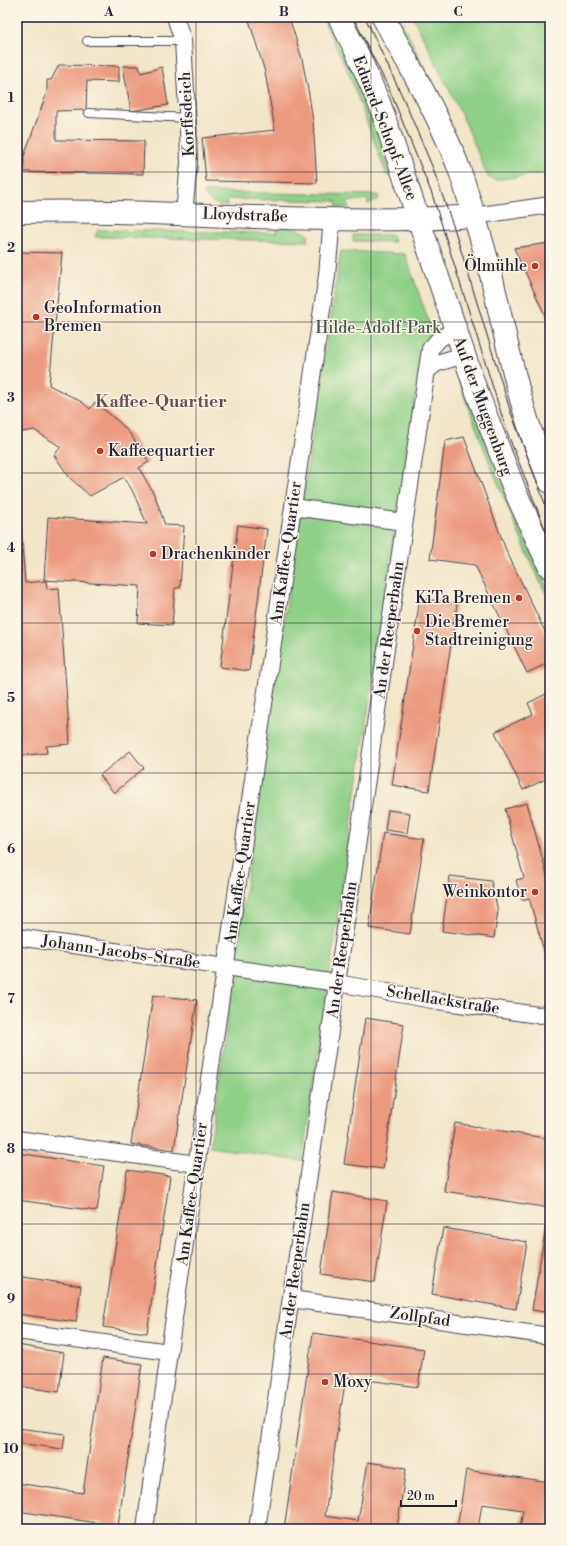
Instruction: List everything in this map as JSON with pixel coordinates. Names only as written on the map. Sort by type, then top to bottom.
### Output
[{"type":"street","name":"Korffsdeich","points":[[175,17],[183,41],[188,118],[189,163],[184,213]]},
{"type":"street","name":"Eduard-Schopf-Allee","points":[[339,17],[380,105],[419,219]]},
{"type":"street","points":[[383,17],[444,135],[462,178],[492,279],[516,386],[525,416],[550,482]]},
{"type":"street","points":[[474,216],[550,205]]},
{"type":"street","name":"Lloydstraße","points":[[17,212],[78,210],[332,218],[419,219],[474,216]]},
{"type":"street","name":"Am Kaffee-Quartier","points":[[145,1529],[169,1352],[327,276],[332,218]]},
{"type":"street","name":"Auf der Muggenburg","points":[[419,219],[455,331],[515,491],[550,568]]},
{"type":"street","name":"An der Reeperbahn","points":[[257,1529],[426,372],[430,349],[440,338],[455,331]]},
{"type":"street","points":[[426,372],[436,363],[464,355]]},
{"type":"street","points":[[293,507],[404,522]]},
{"type":"street","name":"Johann-Jacobs-Straße","points":[[17,937],[337,983]]},
{"type":"street","name":"Schellackstraße","points":[[337,983],[438,1001],[538,1015],[550,1014]]},
{"type":"street","points":[[17,1139],[197,1164]]},
{"type":"street","name":"Zollpfad","points":[[291,1299],[550,1336]]},
{"type":"street","points":[[17,1331],[169,1352]]},
{"type":"lane","points":[[87,40],[183,41]]},
{"type":"lane","points":[[89,113],[188,118]]},
{"type":"green space","points":[[322,17],[330,17],[371,111],[392,175],[387,176],[349,74]]},
{"type":"green space","points":[[390,17],[399,17],[447,113]]},
{"type":"green space","points":[[413,17],[550,17],[550,172],[495,180],[488,177],[466,124]]},
{"type":"green space","points":[[204,192],[378,195],[379,199],[368,204],[367,199],[347,202],[349,208],[337,207],[336,201],[228,199],[227,206],[210,201],[205,196]]},
{"type":"green space","points":[[276,226],[292,228],[304,232],[308,234],[308,241],[95,237],[98,230],[276,233]]},
{"type":"green space","points":[[353,235],[392,235],[395,242],[353,241]]},
{"type":"green space","name":"Hilde-Adolf-Park","points":[[341,251],[405,254],[433,334],[423,347],[393,539],[302,1161],[210,1147],[273,699]]},
{"type":"green space","points":[[461,375],[511,505],[550,594],[550,603],[490,462],[457,376]]},
{"type":"building","points":[[248,17],[289,17],[302,59],[309,95],[313,121],[317,183],[206,181],[202,138],[275,130],[265,72]]},
{"type":"building","points":[[59,65],[119,66],[119,82],[87,81],[86,110],[56,111],[56,140],[144,141],[143,174],[24,172],[24,156],[47,92],[47,80],[51,80]]},
{"type":"building","points":[[123,66],[139,66],[141,73],[162,67],[168,105],[131,111]]},
{"type":"building","points":[[550,243],[550,326],[514,248]]},
{"type":"building","points":[[17,252],[62,253],[49,385],[82,402],[90,409],[95,402],[120,423],[131,435],[149,462],[139,468],[155,496],[165,525],[184,526],[180,588],[175,588],[172,625],[138,623],[140,586],[44,580],[48,517],[147,524],[132,490],[124,477],[90,496],[70,478],[54,455],[61,447],[34,430],[17,433]]},
{"type":"building","points":[[464,437],[506,550],[550,642],[550,662],[527,673],[475,565],[430,559],[445,441]]},
{"type":"building","points":[[17,480],[25,583],[46,581],[47,589],[59,588],[70,744],[46,746],[47,753],[17,756]]},
{"type":"building","points":[[238,525],[267,529],[249,671],[220,667]]},
{"type":"building","points":[[420,598],[457,604],[429,791],[392,785]]},
{"type":"building","points":[[550,692],[550,777],[523,790],[495,732],[533,714],[528,703]]},
{"type":"building","points":[[130,751],[144,768],[114,793],[100,775]]},
{"type":"building","name":"Weinkontor","points":[[527,803],[550,886],[550,972],[529,898],[522,900],[516,880],[524,878],[505,809]]},
{"type":"building","points":[[388,810],[410,813],[407,833],[385,830]]},
{"type":"building","name":"Weinkontor","points":[[550,831],[550,847],[545,832]]},
{"type":"building","points":[[383,833],[424,839],[410,934],[369,928]]},
{"type":"building","points":[[450,876],[491,881],[498,911],[494,938],[442,931]]},
{"type":"building","points":[[153,995],[197,1000],[174,1150],[131,1144]]},
{"type":"building","points":[[365,1018],[404,1024],[383,1169],[344,1164]]},
{"type":"building","points":[[455,1123],[550,1139],[550,1313],[532,1310],[549,1208],[444,1191]]},
{"type":"building","points":[[17,1153],[104,1166],[97,1211],[17,1200]]},
{"type":"building","points":[[127,1170],[170,1176],[147,1333],[103,1327]]},
{"type":"building","points":[[333,1192],[387,1201],[375,1282],[321,1274]]},
{"type":"building","points":[[443,1228],[527,1242],[516,1309],[432,1294]]},
{"type":"building","points":[[17,1276],[81,1286],[76,1322],[17,1314]]},
{"type":"building","points":[[313,1333],[424,1349],[418,1387],[346,1377],[337,1433],[325,1516],[358,1521],[368,1462],[406,1468],[397,1529],[284,1529]]},
{"type":"building","points":[[17,1345],[64,1353],[59,1392],[17,1386]]},
{"type":"building","points":[[103,1358],[142,1364],[118,1526],[17,1511],[17,1483],[83,1493]]},
{"type":"building","points":[[17,1428],[65,1434],[63,1449],[17,1443]]},
{"type":"building","points":[[466,1470],[550,1482],[550,1529],[520,1529],[523,1510],[482,1504],[478,1529],[457,1529]]},
{"type":"tram line","points":[[353,17],[390,91],[432,194],[507,432],[550,542]]},
{"type":"tram line","points":[[365,17],[404,100],[432,166],[455,231],[510,410],[550,517]]},
{"type":"place","name":"Ölmühle","points":[[535,266]]},
{"type":"place","name":"GeoInformation Bremen","points":[[36,317]]},
{"type":"place","name":"Kaffeequartier","points":[[100,451]]},
{"type":"place","name":"Drachenkinder","points":[[153,554]]},
{"type":"place","name":"KiTa Bremen","points":[[519,598]]},
{"type":"place","name":"Die Bremer Stadtreinigung","points":[[417,631]]},
{"type":"place","name":"Weinkontor","points":[[535,892]]},
{"type":"place","name":"Moxy","points":[[325,1382]]},
{"type":"district","name":"Kaffee-Quartier","points":[[161,402]]}]
